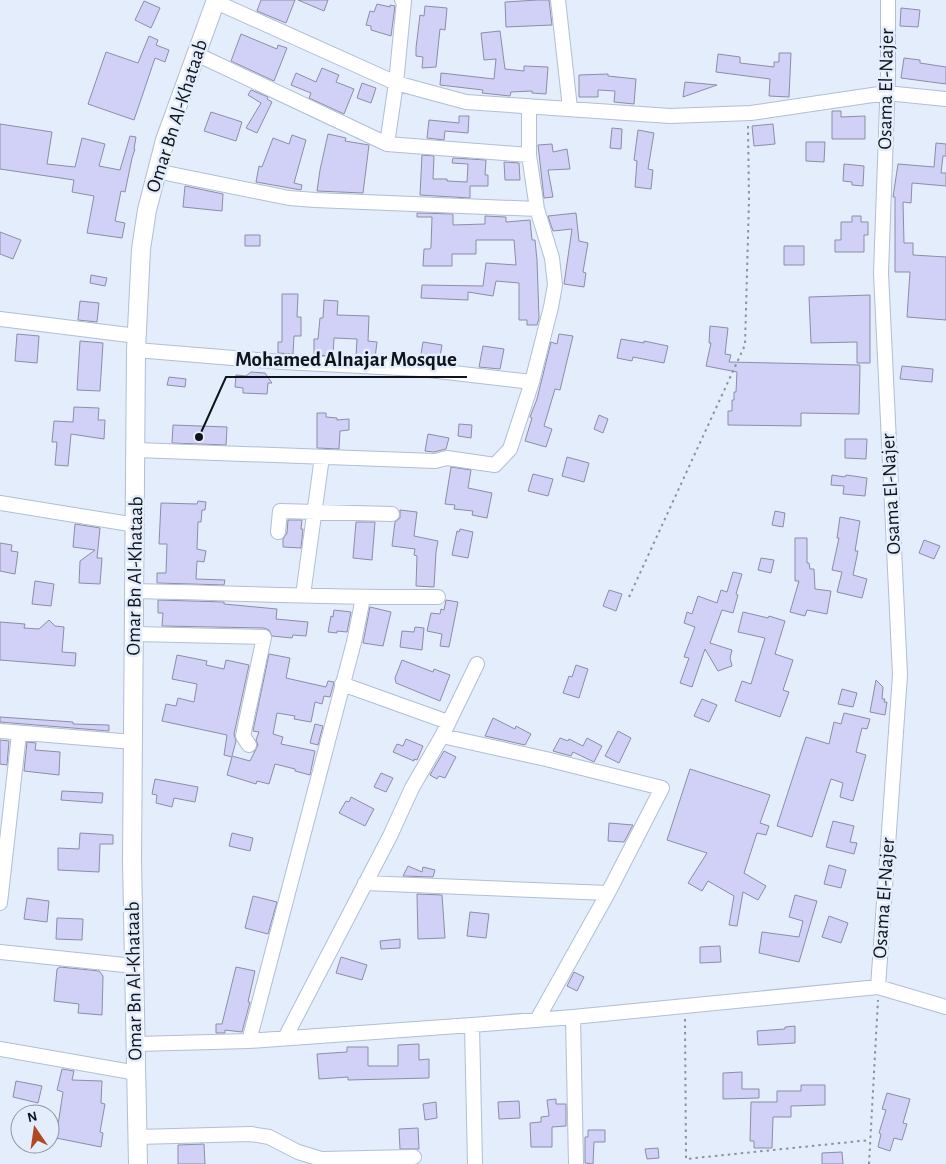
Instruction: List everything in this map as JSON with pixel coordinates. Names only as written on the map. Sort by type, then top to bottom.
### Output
[{"type":"main road","name":"Omar Bn Al-Khataab","points":[[138,1164],[132,861],[137,343],[141,249],[147,210],[165,140],[216,1]]},
{"type":"street","points":[[387,144],[396,83],[404,0],[402,0]]},
{"type":"street","points":[[558,0],[570,108]]},
{"type":"street","name":"Osama El-Najer","points":[[878,987],[900,675],[881,273],[888,0]]},
{"type":"street","points":[[216,1],[396,83],[466,102],[670,116],[751,113],[886,93],[946,99]]},
{"type":"street","points":[[196,54],[387,144],[529,155]]},
{"type":"street","points":[[136,450],[435,461],[447,458],[495,465],[510,449],[532,382],[555,285],[552,258],[537,209],[529,155],[529,106]]},
{"type":"street","points":[[156,171],[289,198],[537,209]]},
{"type":"street","points":[[0,319],[137,343],[282,362],[420,370],[532,382]]},
{"type":"street","points":[[302,594],[322,457]]},
{"type":"street","points":[[0,503],[136,525]]},
{"type":"street","points":[[278,532],[280,511],[392,514]]},
{"type":"street","points":[[134,591],[302,594],[363,598],[438,597]]},
{"type":"street","points":[[249,1040],[363,598]]},
{"type":"street","points":[[134,634],[264,637],[244,736],[249,745]]},
{"type":"street","points":[[285,1038],[390,836],[412,788],[442,736],[477,664]]},
{"type":"street","points":[[342,684],[448,722]]},
{"type":"street","points":[[0,731],[133,742]]},
{"type":"street","points":[[0,903],[19,734]]},
{"type":"street","points":[[442,736],[546,759],[662,788],[608,893],[537,1020]]},
{"type":"street","points":[[365,883],[608,893]]},
{"type":"street","points":[[0,952],[134,966]]},
{"type":"street","points":[[136,1044],[285,1038],[472,1025],[878,987],[946,1007]]},
{"type":"street","points":[[573,1017],[576,1164]]},
{"type":"street","points":[[472,1025],[475,1164]]},
{"type":"street","points":[[0,1049],[137,1073]]},
{"type":"street","points":[[137,1137],[251,1134],[269,1137],[298,1152],[321,1158],[414,1157]]},
{"type":"path","points":[[629,597],[746,345],[749,200],[747,130],[751,113]]},
{"type":"path","points":[[869,1164],[878,987]]},
{"type":"path","points":[[685,1006],[686,1159],[870,1140]]},
{"type":"building","points":[[261,0],[295,0],[286,23],[257,11]]},
{"type":"building","points":[[298,0],[328,0],[324,11]]},
{"type":"building","points":[[549,0],[552,25],[506,27],[505,2]]},
{"type":"building","points":[[144,1],[160,8],[151,28],[135,20]]},
{"type":"building","points":[[377,4],[390,7],[390,5],[395,6],[391,36],[371,30],[371,26],[366,25],[370,11],[374,12]]},
{"type":"building","points":[[425,6],[447,8],[445,30],[440,29],[436,67],[422,68],[423,57],[416,56],[416,48],[420,15],[424,16]]},
{"type":"building","points":[[901,8],[920,10],[918,27],[900,26]]},
{"type":"building","points":[[500,31],[505,69],[524,71],[524,66],[548,67],[546,94],[532,93],[532,91],[511,92],[510,96],[482,93],[483,90],[440,85],[441,73],[494,79],[496,59],[484,60],[481,33]]},
{"type":"building","points":[[241,34],[277,49],[278,45],[287,48],[274,81],[231,61]]},
{"type":"building","points":[[149,36],[158,40],[156,45],[169,50],[165,62],[155,58],[134,120],[88,104],[106,52],[138,63]]},
{"type":"building","points":[[779,53],[791,53],[789,97],[769,96],[770,79],[716,72],[718,54],[740,57],[740,63],[774,67],[774,62],[779,62]]},
{"type":"building","points":[[904,58],[920,60],[920,63],[946,67],[946,84],[901,78]]},
{"type":"building","points":[[322,68],[339,75],[336,82],[354,89],[344,114],[309,98],[311,93],[291,85],[296,73],[316,82]]},
{"type":"building","points":[[608,74],[608,76],[636,79],[634,104],[614,102],[615,91],[598,90],[598,97],[579,97],[579,75]]},
{"type":"building","points":[[685,82],[717,85],[683,97]]},
{"type":"building","points":[[362,83],[376,88],[371,103],[357,98]]},
{"type":"building","points":[[251,90],[268,97],[267,99],[272,102],[257,133],[246,128],[261,103],[248,95]]},
{"type":"building","points":[[832,111],[841,111],[841,117],[865,116],[865,139],[832,139]]},
{"type":"building","points":[[211,112],[242,122],[236,141],[204,131]]},
{"type":"building","points":[[459,116],[469,116],[468,133],[445,131],[444,140],[427,138],[429,120],[459,123]]},
{"type":"building","points":[[0,124],[52,132],[47,164],[75,167],[82,138],[105,144],[99,166],[120,170],[130,136],[136,137],[125,192],[121,191],[115,221],[125,223],[122,238],[87,233],[94,196],[72,192],[74,180],[0,169]]},
{"type":"building","points":[[773,124],[775,144],[754,146],[752,126]]},
{"type":"building","points":[[612,128],[622,129],[621,149],[610,148]]},
{"type":"building","points":[[638,130],[654,133],[648,169],[653,170],[651,189],[635,187],[637,161],[634,160]]},
{"type":"building","points":[[328,134],[346,138],[345,141],[369,145],[363,193],[317,191]]},
{"type":"building","points":[[292,135],[306,140],[294,183],[302,185],[301,190],[256,182],[259,166],[262,167],[273,138],[289,144]]},
{"type":"building","points":[[806,142],[825,142],[824,162],[806,161]]},
{"type":"building","points":[[936,143],[946,144],[946,156],[943,156],[941,173],[946,173],[946,186],[912,183],[911,203],[903,202],[904,243],[913,243],[913,255],[946,257],[946,320],[907,317],[910,272],[895,272],[895,197],[893,197],[898,164],[934,167]]},
{"type":"building","points":[[552,144],[553,152],[567,149],[570,169],[548,170],[553,197],[544,198],[538,145]]},
{"type":"building","points":[[422,155],[434,156],[433,179],[447,179],[447,181],[467,182],[468,164],[452,163],[453,158],[486,160],[485,175],[488,175],[488,186],[470,186],[470,198],[420,195]]},
{"type":"building","points":[[504,162],[519,163],[520,180],[505,180]]},
{"type":"building","points":[[844,164],[864,166],[863,186],[852,185],[852,182],[843,181]]},
{"type":"building","points":[[185,186],[223,194],[222,211],[183,207]]},
{"type":"building","points":[[417,213],[453,214],[453,225],[485,224],[485,216],[506,217],[506,222],[530,220],[537,260],[539,318],[537,325],[527,325],[527,320],[519,320],[519,283],[496,281],[493,296],[468,292],[468,300],[421,298],[422,285],[483,286],[486,263],[516,265],[514,240],[476,240],[476,254],[452,254],[452,266],[423,266],[424,249],[430,249],[431,247],[432,217],[417,217]]},
{"type":"building","points":[[576,213],[579,241],[588,243],[583,272],[586,273],[584,287],[564,284],[572,229],[553,231],[548,216]]},
{"type":"building","points":[[852,216],[861,216],[861,222],[868,222],[868,235],[864,235],[864,252],[835,252],[835,240],[841,240],[841,222],[852,222]]},
{"type":"building","points":[[0,232],[21,240],[13,259],[0,254]]},
{"type":"building","points":[[245,235],[260,235],[260,246],[245,246]]},
{"type":"building","points":[[784,246],[804,246],[804,265],[784,265]]},
{"type":"building","points":[[91,275],[107,278],[105,286],[90,283]]},
{"type":"building","points":[[282,294],[298,294],[297,317],[301,317],[301,336],[294,336],[293,354],[278,353],[278,342],[282,342]]},
{"type":"building","points":[[870,295],[870,363],[857,363],[857,342],[811,343],[809,297]]},
{"type":"building","points":[[324,300],[338,301],[337,315],[369,316],[368,341],[377,342],[375,358],[356,357],[357,339],[334,338],[333,356],[314,355],[314,339],[318,339],[320,318],[323,318]]},
{"type":"building","points":[[80,301],[99,303],[97,322],[78,320]]},
{"type":"building","points":[[710,326],[728,328],[725,354],[731,355],[729,362],[860,365],[859,414],[801,413],[801,426],[728,425],[728,411],[732,411],[732,400],[734,400],[734,392],[736,392],[737,372],[706,366],[711,343],[709,343]]},
{"type":"building","points":[[17,334],[39,336],[37,363],[15,361]]},
{"type":"building","points":[[559,334],[573,336],[560,390],[555,389],[544,426],[552,429],[546,447],[525,441],[551,342],[557,344]]},
{"type":"building","points":[[621,339],[668,346],[664,363],[633,357],[632,361],[617,358]]},
{"type":"building","points":[[80,341],[103,343],[100,391],[77,390]]},
{"type":"building","points":[[423,342],[442,345],[439,362],[420,360]]},
{"type":"building","points":[[483,346],[504,349],[500,369],[479,367]]},
{"type":"building","points":[[902,366],[933,369],[932,382],[900,379]]},
{"type":"building","points":[[251,372],[265,373],[272,383],[268,383],[267,394],[243,393],[243,388],[235,387],[236,375],[246,376]]},
{"type":"building","points":[[169,377],[186,379],[185,387],[167,385]]},
{"type":"building","points":[[74,407],[99,408],[98,420],[105,420],[104,439],[71,434],[68,466],[55,465],[57,442],[52,442],[54,421],[73,422]]},
{"type":"building","points":[[317,413],[326,413],[326,417],[337,418],[337,420],[349,419],[349,430],[340,431],[339,449],[317,448]]},
{"type":"building","points":[[599,415],[608,419],[603,433],[594,429]]},
{"type":"building","points":[[459,424],[472,425],[471,438],[458,436]]},
{"type":"building","points":[[173,425],[227,427],[226,445],[172,443]]},
{"type":"building","points":[[428,434],[449,438],[446,449],[434,452],[425,451]]},
{"type":"building","points":[[845,439],[867,439],[866,459],[845,458]]},
{"type":"building","points":[[567,457],[589,463],[584,482],[562,476]]},
{"type":"building","points":[[451,467],[471,470],[468,488],[492,493],[487,518],[472,515],[473,511],[454,509],[455,505],[445,504]]},
{"type":"building","points":[[533,474],[553,479],[548,496],[528,491]]},
{"type":"building","points":[[832,475],[867,478],[865,496],[843,494],[844,486],[831,485]]},
{"type":"building","points":[[198,501],[206,502],[205,510],[202,510],[201,522],[198,522],[197,549],[206,551],[204,562],[197,561],[196,579],[225,580],[224,585],[157,583],[157,573],[166,573],[167,544],[159,544],[161,503],[197,504]]},
{"type":"building","points":[[400,510],[417,512],[414,536],[438,541],[434,587],[416,586],[417,556],[414,555],[415,549],[392,546],[395,522],[400,518]]},
{"type":"building","points":[[775,511],[785,513],[783,527],[772,525]]},
{"type":"building","points":[[840,517],[860,521],[855,551],[858,551],[853,575],[867,579],[862,598],[837,592],[842,572],[832,570],[839,538],[837,538]]},
{"type":"building","points":[[288,520],[302,520],[301,548],[283,547]]},
{"type":"building","points":[[356,522],[375,522],[372,560],[353,558]]},
{"type":"building","points":[[75,524],[100,528],[97,558],[102,558],[100,584],[79,583],[80,561],[95,550],[73,547]]},
{"type":"building","points":[[460,529],[473,532],[468,558],[452,555],[457,531],[459,532]]},
{"type":"building","points":[[795,538],[807,538],[807,563],[809,563],[810,569],[814,569],[815,589],[831,591],[827,614],[807,610],[805,616],[790,612],[799,581],[795,581]]},
{"type":"building","points":[[924,540],[940,546],[934,559],[919,553]]},
{"type":"building","points":[[0,543],[12,545],[11,551],[18,552],[15,574],[0,571]]},
{"type":"building","points":[[761,558],[774,560],[771,573],[758,570]]},
{"type":"building","points":[[733,572],[742,574],[733,613],[722,610],[710,643],[732,650],[730,658],[732,666],[718,671],[705,649],[692,687],[680,683],[689,658],[684,657],[695,627],[684,623],[687,612],[692,614],[698,596],[717,603],[721,590],[727,592]]},
{"type":"building","points":[[35,581],[54,584],[51,606],[32,604]]},
{"type":"building","points":[[609,590],[622,594],[616,611],[603,606]]},
{"type":"building","points":[[158,600],[224,602],[224,604],[277,609],[276,619],[308,622],[306,636],[293,635],[292,638],[272,636],[269,630],[264,628],[162,626],[163,613],[158,613]]},
{"type":"building","points":[[446,600],[458,602],[449,647],[440,646],[442,634],[427,631],[431,613],[440,614],[441,609],[444,610]]},
{"type":"building","points":[[370,607],[391,612],[383,646],[363,643]]},
{"type":"building","points":[[334,610],[351,612],[347,632],[328,632]]},
{"type":"building","points":[[743,612],[768,618],[769,616],[785,621],[775,654],[793,660],[783,690],[789,692],[780,717],[735,701],[742,681],[751,684],[765,638],[738,632]]},
{"type":"building","points":[[49,620],[55,626],[64,627],[62,652],[76,653],[75,666],[0,660],[0,622],[25,624],[24,628],[39,629]]},
{"type":"building","points":[[415,627],[424,628],[422,650],[400,647],[402,631],[414,632]]},
{"type":"building","points":[[269,654],[290,658],[286,678],[326,687],[328,681],[334,682],[330,697],[324,696],[322,704],[315,702],[311,722],[294,719],[295,716],[277,713],[273,734],[283,737],[281,744],[315,751],[310,775],[275,764],[269,784],[257,781],[256,784],[227,775],[232,757],[224,755],[227,735],[162,721],[166,704],[176,706],[178,698],[194,702],[197,684],[172,679],[177,655],[207,661],[206,665],[224,669],[226,660],[249,665],[234,734],[236,741],[232,756],[250,761],[258,745],[256,740],[259,732],[253,731]]},
{"type":"building","points":[[402,660],[433,672],[434,669],[450,675],[440,701],[396,683],[395,678]]},
{"type":"building","points":[[576,665],[588,669],[579,698],[563,693],[569,676],[572,677]]},
{"type":"building","points":[[876,680],[883,687],[882,699],[885,699],[884,702],[887,702],[885,715],[870,712]]},
{"type":"building","points":[[842,689],[857,693],[853,707],[838,704]]},
{"type":"building","points":[[702,699],[717,705],[709,722],[694,716]]},
{"type":"building","points":[[844,713],[870,719],[867,729],[862,728],[856,752],[866,755],[853,801],[840,797],[843,783],[831,779],[812,837],[777,826],[806,737],[829,744],[834,722],[841,724]]},
{"type":"building","points":[[0,717],[73,722],[73,724],[109,725],[109,731],[0,722]]},
{"type":"building","points":[[493,718],[515,729],[516,726],[531,734],[525,745],[485,736]]},
{"type":"building","points":[[315,724],[323,726],[318,745],[310,743]]},
{"type":"building","points":[[618,731],[631,738],[619,763],[605,756]]},
{"type":"building","points":[[560,738],[568,741],[569,739],[583,746],[587,738],[602,746],[594,762],[573,752],[571,756],[553,751]]},
{"type":"building","points":[[406,739],[423,746],[417,760],[414,759],[414,761],[393,752],[397,744],[403,746]]},
{"type":"building","points":[[0,740],[9,741],[7,765],[0,764]]},
{"type":"building","points":[[27,742],[36,743],[35,750],[60,752],[59,775],[24,771]]},
{"type":"building","points":[[444,751],[456,757],[445,778],[439,776],[437,779],[430,775]]},
{"type":"building","points":[[690,769],[770,795],[760,823],[769,826],[766,835],[757,833],[744,873],[766,886],[758,900],[743,892],[737,926],[729,925],[734,896],[708,881],[702,891],[688,883],[707,853],[667,840]]},
{"type":"building","points":[[381,773],[393,778],[386,792],[374,787]]},
{"type":"building","points":[[155,779],[198,787],[195,802],[174,798],[172,807],[156,803],[157,795],[152,794]]},
{"type":"building","points":[[62,791],[103,793],[102,803],[61,800]]},
{"type":"building","points":[[351,797],[374,809],[365,826],[339,813],[346,801],[349,802]]},
{"type":"building","points":[[833,821],[854,826],[850,842],[857,843],[854,854],[826,847]]},
{"type":"building","points":[[609,823],[633,825],[624,842],[608,841]]},
{"type":"building","points":[[80,833],[113,835],[113,844],[100,844],[99,872],[58,870],[58,848],[79,849]]},
{"type":"building","points":[[232,833],[253,838],[250,851],[229,846]]},
{"type":"building","points":[[829,865],[846,870],[841,888],[824,884]]},
{"type":"building","points":[[408,866],[422,872],[423,867],[435,870],[433,877],[403,876]]},
{"type":"building","points":[[417,894],[442,895],[445,938],[418,939]]},
{"type":"building","points":[[795,895],[817,901],[799,962],[759,953],[762,932],[799,937],[803,921],[789,917]]},
{"type":"building","points":[[253,896],[277,902],[268,934],[245,928]]},
{"type":"building","points":[[27,898],[49,901],[47,922],[24,919]]},
{"type":"building","points":[[470,912],[489,914],[486,938],[467,936]]},
{"type":"building","points":[[829,916],[848,923],[841,943],[822,937]]},
{"type":"building","points":[[57,918],[83,919],[82,940],[56,939]]},
{"type":"building","points":[[400,939],[400,948],[381,949],[380,941]]},
{"type":"building","points":[[720,946],[721,962],[700,963],[700,947]]},
{"type":"building","points":[[341,957],[367,965],[362,980],[336,973]]},
{"type":"building","points":[[60,967],[99,971],[103,976],[102,1015],[78,1013],[79,1004],[54,1001],[57,969]]},
{"type":"building","points":[[236,967],[255,971],[248,1002],[250,1002],[242,1032],[225,1030],[225,1033],[216,1033],[216,1024],[222,1024]]},
{"type":"building","points":[[574,972],[584,977],[577,991],[567,986]]},
{"type":"building","points":[[795,1026],[795,1043],[758,1045],[757,1031],[785,1029],[785,1027]]},
{"type":"building","points":[[419,1044],[419,1060],[429,1059],[429,1078],[348,1080],[348,1077],[319,1079],[317,1054],[347,1052],[347,1047],[368,1047],[368,1066],[398,1066],[398,1045]]},
{"type":"building","points":[[62,1069],[74,1071],[72,1080],[102,1081],[101,1103],[105,1104],[100,1132],[103,1133],[101,1147],[60,1139],[60,1112],[63,1092],[57,1090]]},
{"type":"building","points":[[742,1072],[742,1089],[759,1089],[759,1098],[723,1099],[723,1073]]},
{"type":"building","points":[[16,1081],[42,1086],[38,1103],[13,1097]]},
{"type":"building","points":[[801,1085],[825,1085],[825,1105],[791,1106],[791,1117],[773,1117],[772,1148],[754,1148],[754,1141],[750,1141],[751,1102],[777,1102],[777,1091],[801,1091]]},
{"type":"building","points":[[887,1093],[910,1099],[903,1123],[907,1124],[902,1140],[894,1138],[890,1151],[878,1147],[881,1134],[879,1133],[886,1110],[882,1109]]},
{"type":"building","points":[[556,1099],[556,1104],[566,1104],[566,1126],[552,1127],[552,1147],[531,1147],[530,1123],[541,1122],[541,1117],[549,1116],[547,1100]]},
{"type":"building","points":[[519,1101],[520,1118],[499,1119],[498,1102]]},
{"type":"building","points":[[436,1102],[437,1118],[425,1120],[423,1104]]},
{"type":"building","points":[[418,1128],[419,1149],[400,1149],[399,1129]]},
{"type":"building","points":[[588,1130],[605,1130],[605,1142],[594,1142],[593,1164],[585,1163],[585,1137],[588,1137]]},
{"type":"building","points":[[204,1144],[205,1164],[178,1164],[178,1145]]},
{"type":"building","points":[[658,1148],[659,1158],[647,1159],[645,1149]]},
{"type":"building","points":[[842,1152],[843,1164],[822,1164],[822,1153]]},
{"type":"place","name":"Mohamed Alnajar Mosque","points":[[199,437]]}]
